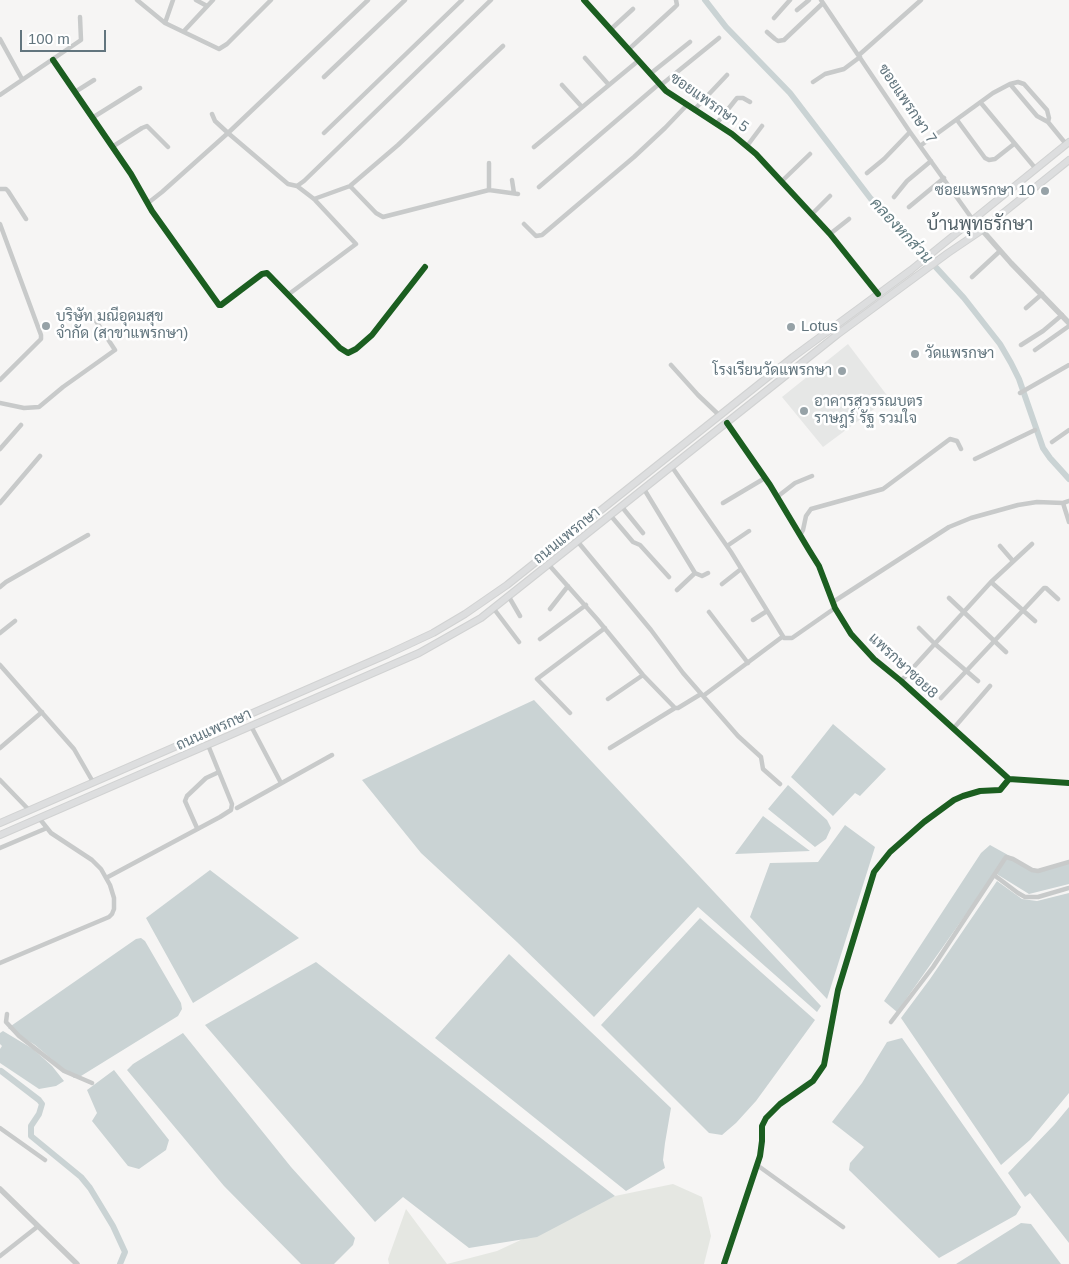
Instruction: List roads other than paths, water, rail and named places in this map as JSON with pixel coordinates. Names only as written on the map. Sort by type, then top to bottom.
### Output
[{"type":"main road","name":"ถนนแพรกษา","points":[[0,823],[388,654],[455,620],[507,584],[793,357],[921,262],[1068,143]]},
{"type":"main road","name":"ถนนแพรกษา","points":[[0,835],[419,653],[460,631],[509,598],[838,334],[940,258],[982,230],[1069,160]]},
{"type":"main road","points":[[190,740],[194,751]]},
{"type":"street","points":[[137,0],[165,23],[217,48],[221,48],[271,0]]},
{"type":"street","points":[[165,23],[173,0]]},
{"type":"street","points":[[196,0],[206,6]]},
{"type":"street","points":[[184,31],[213,0]]},
{"type":"street","points":[[148,203],[228,133],[368,0]]},
{"type":"street","points":[[324,77],[405,0]]},
{"type":"street","points":[[324,133],[462,0]]},
{"type":"street","points":[[297,186],[491,0]]},
{"type":"street","points":[[628,50],[677,5],[676,0]]},
{"type":"street","points":[[774,18],[790,0]]},
{"type":"street","points":[[797,10],[809,0]]},
{"type":"street","points":[[813,82],[825,74],[844,69],[921,0]]},
{"type":"street","name":"ซอยแพรกษา 5","points":[[587,1],[610,30],[660,85],[675,98],[717,123],[747,146],[782,181],[830,234],[878,294]]},
{"type":"street","points":[[767,32],[775,40],[784,40],[822,1]]},
{"type":"street","name":"ซอยแพรกษา 7","points":[[822,1],[910,132],[973,220]]},
{"type":"street","points":[[610,30],[633,9]]},
{"type":"street","points":[[0,95],[81,40],[82,25],[80,16]]},
{"type":"street","points":[[538,187],[719,38]]},
{"type":"street","points":[[0,39],[22,79]]},
{"type":"street","points":[[650,74],[690,42]]},
{"type":"street","points":[[314,199],[350,186],[398,145],[503,46]]},
{"type":"street","points":[[585,58],[610,85]]},
{"type":"street","points":[[53,60],[131,174],[148,203],[219,305],[265,273],[269,274],[340,348],[348,353],[356,349],[372,335],[425,267]]},
{"type":"street","points":[[534,147],[638,61]]},
{"type":"street","points":[[694,110],[727,75]]},
{"type":"street","points":[[75,92],[94,80]]},
{"type":"street","points":[[920,146],[993,93],[1018,82],[1024,84],[1047,110],[1048,122]]},
{"type":"street","points":[[1010,84],[1037,116],[1048,122],[1068,143]]},
{"type":"street","points":[[562,85],[582,107]]},
{"type":"street","points":[[92,118],[140,88]]},
{"type":"street","points":[[717,123],[737,98],[743,98],[750,102]]},
{"type":"street","points":[[981,103],[1036,170]]},
{"type":"street","points":[[524,224],[536,236],[542,235],[634,157],[687,105]]},
{"type":"street","points":[[212,114],[215,121],[228,133],[288,184],[297,186],[314,199],[356,244],[289,294]]},
{"type":"street","points":[[957,120],[985,158],[989,160],[995,159],[1014,144]]},
{"type":"street","points":[[112,147],[147,126],[168,147]]},
{"type":"street","points":[[747,146],[762,126]]},
{"type":"street","points":[[867,173],[884,159],[910,132]]},
{"type":"street","points":[[782,181],[810,154]]},
{"type":"street","points":[[894,197],[908,180],[931,161]]},
{"type":"street","points":[[489,163],[489,188]]},
{"type":"street","points":[[909,208],[944,178]]},
{"type":"street","points":[[350,186],[379,216],[383,217],[489,188],[516,194],[512,180]]},
{"type":"street","points":[[0,189],[6,189],[26,219]]},
{"type":"street","points":[[812,214],[830,196]]},
{"type":"street","points":[[830,234],[849,219]]},
{"type":"street","points":[[0,224],[41,339],[0,380]]},
{"type":"street","points":[[982,230],[1069,324],[1035,350]]},
{"type":"street","points":[[972,276],[1000,251]]},
{"type":"street","points":[[1026,308],[1042,294]]},
{"type":"street","points":[[1021,344],[1062,315]]},
{"type":"street","points":[[0,403],[24,408],[39,407],[63,387],[115,350],[96,321]]},
{"type":"street","points":[[671,365],[719,415]]},
{"type":"street","points":[[1020,394],[1069,365]]},
{"type":"street","name":"แพรกษาซอย8","points":[[727,423],[765,478],[800,534],[819,566],[834,605],[856,640],[874,659],[1009,779]]},
{"type":"street","points":[[0,449],[21,425]]},
{"type":"street","points":[[976,459],[1035,430]]},
{"type":"street","points":[[1052,442],[1069,430]]},
{"type":"street","points":[[800,534],[804,527],[806,516],[811,509],[883,489],[950,439],[957,441],[962,448]]},
{"type":"street","points":[[0,503],[40,456]]},
{"type":"street","points":[[672,467],[727,546],[782,637],[786,639],[792,638],[834,605],[949,527],[971,518],[1018,505],[1037,502],[1067,502],[1069,522]]},
{"type":"street","points":[[777,497],[795,484],[812,476]]},
{"type":"street","points":[[723,503],[765,478]]},
{"type":"street","points":[[644,489],[695,573],[702,576],[708,573]]},
{"type":"street","points":[[622,507],[643,533]]},
{"type":"street","points":[[611,516],[633,542],[640,545],[669,577]]},
{"type":"street","points":[[727,546],[749,531]]},
{"type":"street","points":[[0,587],[88,535]]},
{"type":"street","points":[[578,542],[645,622],[683,673],[742,741],[761,757],[763,769],[780,784]]},
{"type":"street","points":[[901,681],[991,582],[1032,544]]},
{"type":"street","points":[[1000,546],[1013,561]]},
{"type":"street","points":[[549,565],[586,605],[643,675],[675,708]]},
{"type":"street","points":[[722,584],[741,569]]},
{"type":"street","points":[[677,590],[695,573]]},
{"type":"street","points":[[991,582],[1035,621]]},
{"type":"street","points":[[550,609],[568,586]]},
{"type":"street","points":[[941,698],[1045,588],[1058,599]]},
{"type":"street","points":[[509,598],[520,616]]},
{"type":"street","points":[[949,598],[1006,652]]},
{"type":"street","points":[[540,639],[586,605]]},
{"type":"street","points":[[494,609],[519,642]]},
{"type":"street","points":[[752,620],[767,611]]},
{"type":"street","points":[[709,612],[748,663]]},
{"type":"street","points":[[0,633],[15,621]]},
{"type":"street","points":[[570,713],[537,678],[605,628]]},
{"type":"street","points":[[920,628],[978,682]]},
{"type":"street","points":[[610,748],[675,708],[702,695],[782,637]]},
{"type":"street","points":[[0,665],[74,749],[93,782]]},
{"type":"street","points":[[608,699],[643,675]]},
{"type":"street","points":[[953,729],[990,686]]},
{"type":"street","points":[[0,748],[42,712]]},
{"type":"street","points":[[251,726],[281,783]]},
{"type":"street","points":[[106,878],[231,810],[232,804],[208,745]]},
{"type":"street","points":[[236,808],[332,754]]},
{"type":"street","points":[[197,828],[186,801],[186,796],[206,778],[218,772]]},
{"type":"street","points":[[724,1264],[762,1149],[762,1126],[766,1118],[780,1104],[813,1081],[824,1065],[838,990],[874,872],[890,852],[924,822],[954,800],[980,791],[1000,790],[1009,779],[1069,783]]},
{"type":"street","points":[[0,780],[28,810]]},
{"type":"street","points":[[0,963],[112,914],[114,909],[114,898],[106,878],[92,860],[51,833],[39,818]]},
{"type":"street","points":[[0,848],[47,828]]},
{"type":"street","points":[[891,1022],[933,967],[1006,857],[1038,871],[1069,862]]},
{"type":"street","points":[[994,875],[1025,897],[1038,897],[1069,888]]},
{"type":"street","points":[[7,1014],[6,1022],[19,1036],[64,1071],[92,1083]]},
{"type":"street","points":[[0,1128],[45,1160]]},
{"type":"street","points":[[757,1166],[843,1227]]},
{"type":"street","points":[[0,1189],[77,1264]]},
{"type":"street","points":[[0,1256],[37,1227]]},
{"type":"waterway","name":"คลองหกส่วน","points":[[705,0],[726,27],[790,93],[871,199],[964,298],[1000,344],[1019,379],[1043,448],[1069,479]]},
{"type":"waterway","points":[[1,1071],[42,1104],[39,1114],[31,1126],[31,1136],[81,1177],[90,1188],[113,1226],[125,1252],[120,1264]]},
{"type":"place","name":"ซอยแพรกษา 10","points":[[1045,191]]},
{"type":"place","name":"บริษัท มณีอุดมสุข จำกัด (สาขาแพรกษา)","points":[[46,326]]},
{"type":"place","name":"Lotus","points":[[791,327]]},
{"type":"place","name":"วัดแพรกษา","points":[[915,354]]},
{"type":"place","name":"โรงเรียนวัดแพรกษา","points":[[842,371]]},
{"type":"place","name":"อาคารสุวรรณบุตร ราษฎร์ รัฐ รวมใจ","points":[[804,411]]},
{"type":"district","name":"บ้านพุทธรักษา","points":[[980,225]]}]
